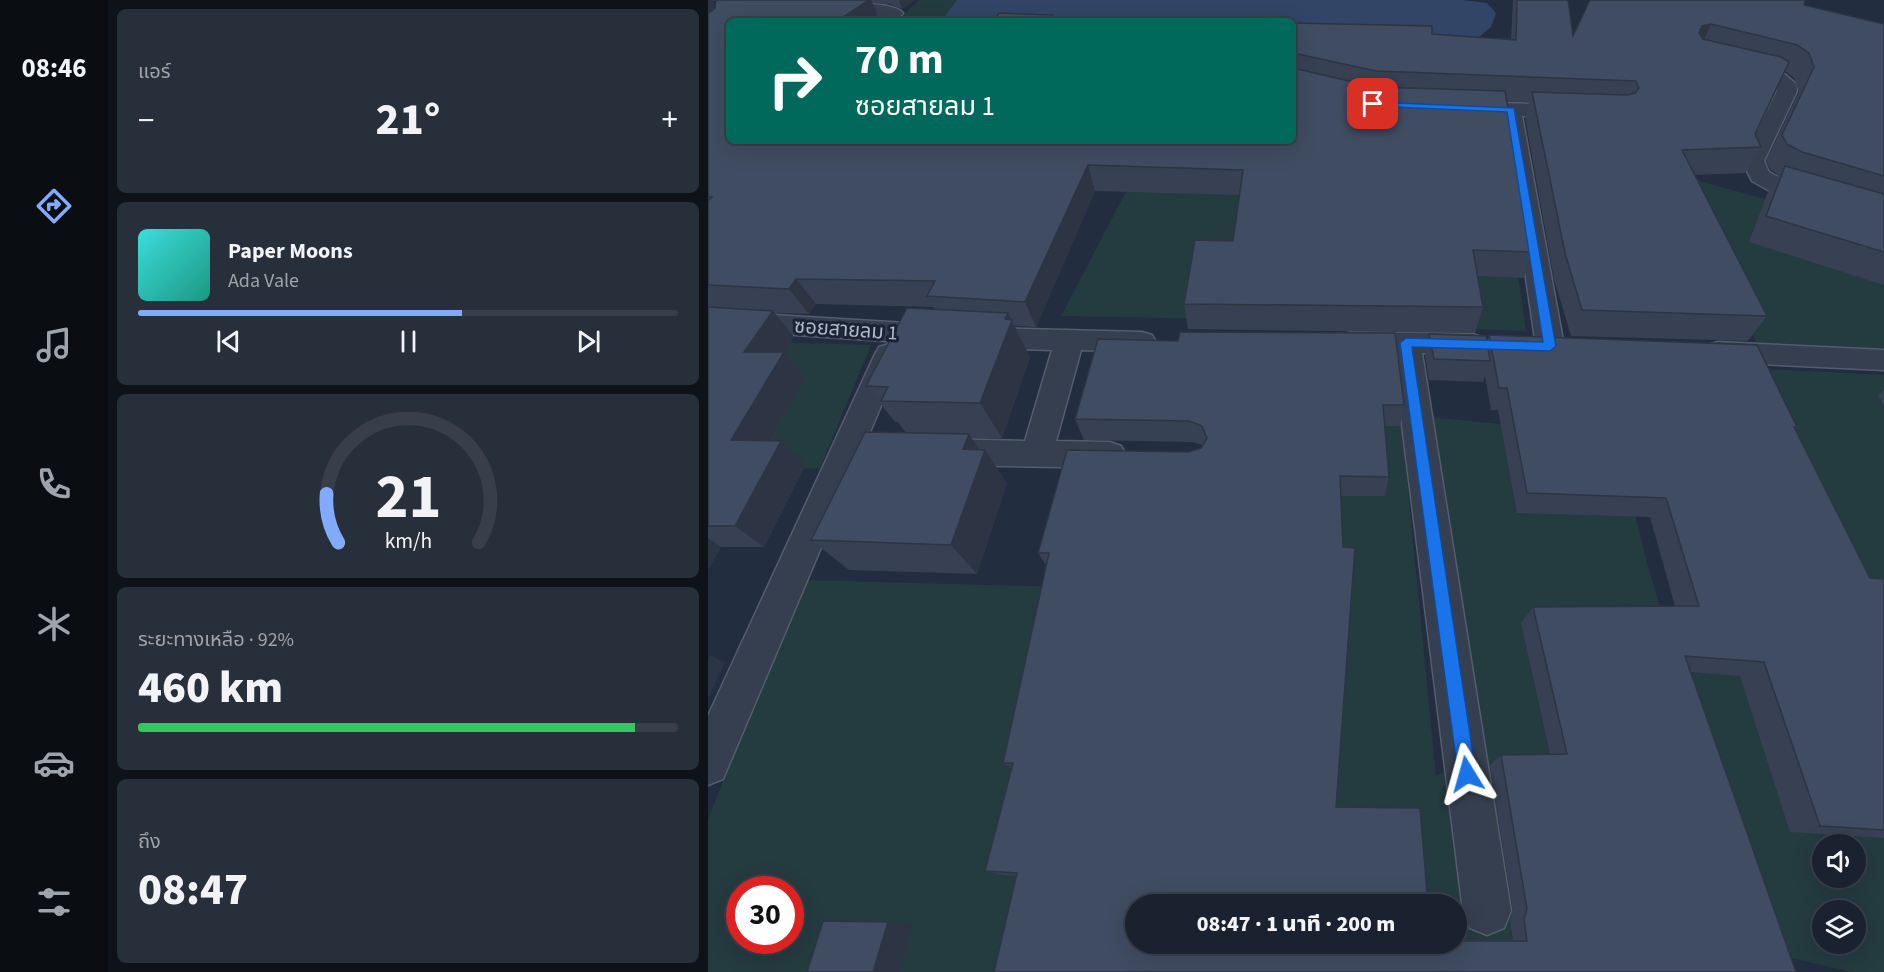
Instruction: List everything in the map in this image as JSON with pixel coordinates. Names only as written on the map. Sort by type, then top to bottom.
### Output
[{"type":"street","points":[[809,9],[890,11],[894,13],[890,18]]},
{"type":"street","points":[[1720,62],[1775,76],[1786,84],[1787,91],[1753,161],[1760,176],[1776,185],[1884,217]]},
{"type":"street","points":[[1442,107],[1587,111]]},
{"type":"street","points":[[1324,342],[1538,346],[1511,110]]},
{"type":"street","name":"ซอยสายลม 1","points":[[708,320],[898,333],[1069,341],[1173,342]]},
{"type":"street","points":[[708,764],[898,333]]},
{"type":"street","points":[[1037,453],[1069,341]]},
{"type":"street","points":[[1406,343],[1487,911]]},
{"type":"street","points":[[1690,351],[1884,360]]},
{"type":"street","points":[[914,451],[1137,456]]},
{"type":"green space","points":[[919,0],[957,0],[943,18],[900,18]]},
{"type":"green space","points":[[1296,142],[1512,232],[1526,331],[1213,319],[1061,316],[1128,188],[1282,144]]},
{"type":"green space","points":[[1688,178],[1884,231],[1884,350],[1757,344]]},
{"type":"green space","points":[[708,340],[871,345],[820,468],[708,474]]},
{"type":"green space","points":[[1221,354],[1395,356],[1436,776],[1483,751],[1429,417],[1615,435],[1666,628],[1884,650],[1884,972],[1851,972],[1762,951],[1467,947],[1467,894],[1214,894]]},
{"type":"green space","points":[[1746,368],[1884,375],[1884,588],[1834,582]]},
{"type":"green space","points":[[804,580],[1106,588],[1044,972],[708,972],[708,819]]},
{"type":"water","points":[[957,0],[1462,0],[1487,3],[1496,13],[1491,27],[1478,38],[1296,35],[1296,18],[943,18]]},
{"type":"building","points":[[716,0],[869,0],[842,18],[726,18],[726,144],[1296,144],[1296,69],[1375,87],[1505,91],[1533,252],[1473,250],[1483,307],[1184,304],[1195,240],[1233,241],[1243,170],[1088,165],[1025,302],[927,296],[935,281],[796,279],[789,289],[708,285],[708,201],[712,197],[708,197],[708,14],[715,8]]},
{"type":"building","points":[[1517,0],[1568,0],[1573,36],[1590,0],[1805,0],[1804,5],[1884,24],[1884,176],[1802,152],[1787,144],[1782,135],[1814,67],[1809,53],[1797,45],[1711,24],[1702,26],[1699,33],[1703,39],[1781,57],[1789,62],[1755,134],[1761,147],[1682,150],[1767,316],[1582,310],[1565,253],[1532,92],[1627,95],[1635,93],[1639,88],[1636,81],[1376,71],[1296,54],[1296,23],[1432,26],[1432,34],[1516,40]]},
{"type":"building","points":[[999,13],[1053,15],[1051,18],[996,18]]},
{"type":"building","points":[[1785,166],[1884,194],[1884,252],[1766,216]]},
{"type":"building","points":[[708,307],[773,311],[744,352],[784,352],[731,440],[781,441],[735,526],[708,526]]},
{"type":"building","points":[[907,308],[1008,313],[1005,319],[1012,320],[980,403],[881,401],[888,387],[866,386]]},
{"type":"building","points":[[1180,332],[1395,333],[1404,405],[1383,405],[1389,477],[1340,476],[1343,547],[1355,548],[1336,807],[1420,808],[1427,894],[1125,894],[1125,954],[1467,954],[1467,941],[1527,941],[1524,919],[1527,909],[1501,755],[1567,754],[1533,607],[1699,606],[1666,498],[1527,493],[1507,388],[1499,388],[1489,335],[1757,345],[1797,427],[1794,427],[1870,578],[1884,579],[1884,830],[1820,826],[1764,662],[1685,656],[1796,972],[994,972],[1017,873],[985,871],[1013,763],[1003,763],[1049,553],[1038,553],[1067,450],[1188,452],[1201,448],[1207,438],[1202,426],[1189,421],[1075,419],[1098,339],[1178,341]]},
{"type":"building","points":[[1429,334],[1486,336],[1490,361],[1434,359]]},
{"type":"building","points":[[865,432],[969,434],[963,449],[985,450],[951,545],[811,540]]},
{"type":"building","points":[[823,921],[888,922],[873,972],[807,972]]},
{"type":"route","points":[[1373,104],[1511,110],[1550,346],[1406,343],[1467,774]]}]
